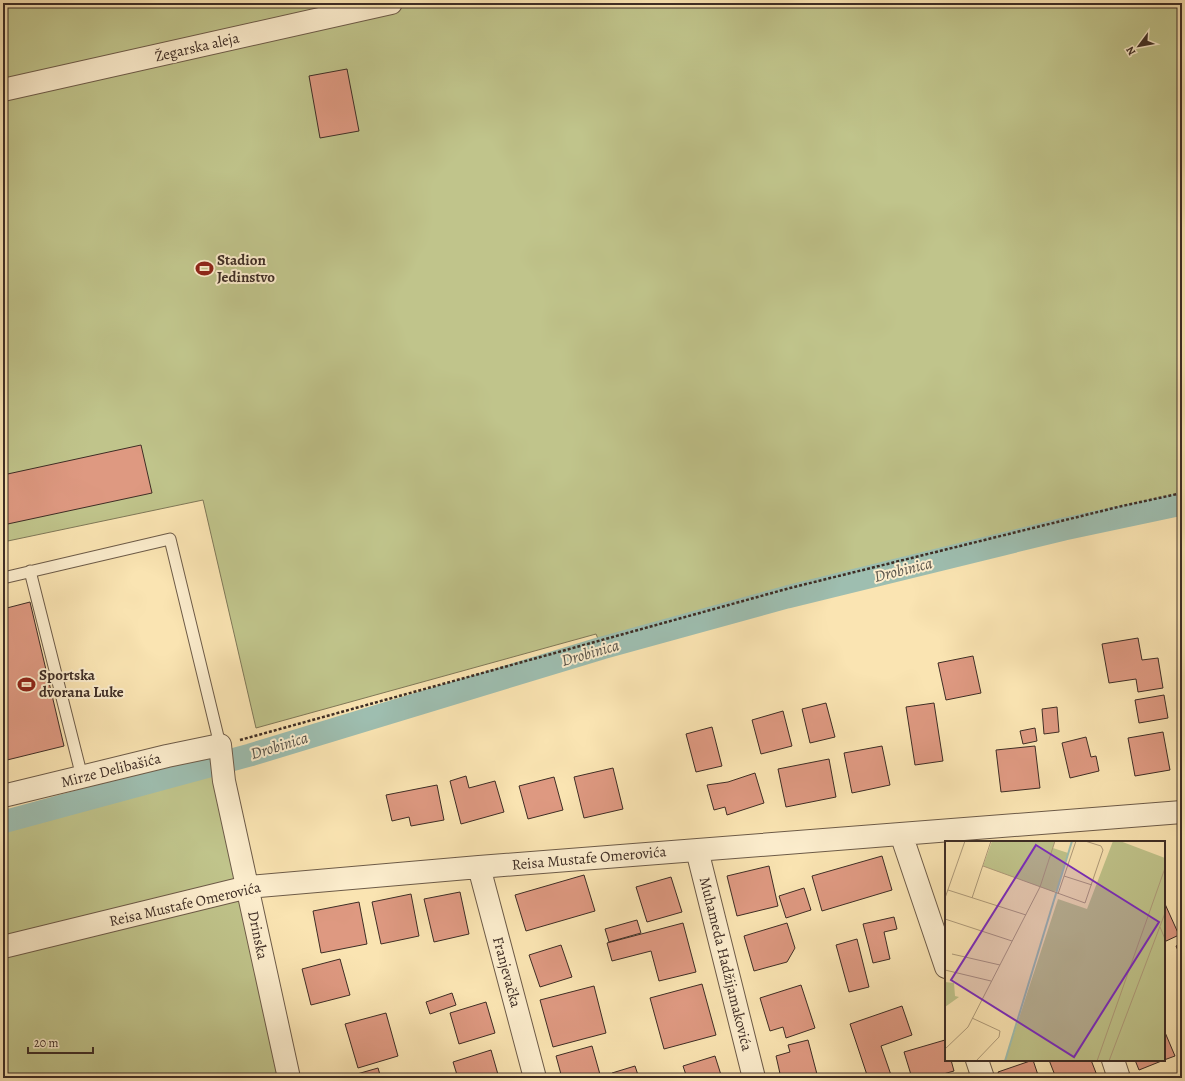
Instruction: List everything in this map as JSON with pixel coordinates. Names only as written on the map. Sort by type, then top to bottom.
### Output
[{"type":"street","name":"Žegarska aleja","points":[[3,90],[392,3]]},
{"type":"street","name":"Mirze Delibašića","points":[[3,796],[167,756],[220,745]]},
{"type":"street","name":"Drinska","points":[[220,745],[224,781],[288,1078]]},
{"type":"street","name":"Reisa Mustafe Omerovića","points":[[3,946],[248,887],[479,867],[901,834],[1037,833],[1182,812]]},
{"type":"street","points":[[901,834],[945,964]]},
{"type":"street","name":"Muhameda Hadžijamakovića","points":[[697,850],[754,1078]]},
{"type":"street","name":"Franjevačka","points":[[479,867],[535,1078]]},
{"type":"street","points":[[977,1061],[984,1078]]},
{"type":"street","points":[[1113,1061],[1119,1078]]},
{"type":"lane","points":[[3,578],[170,539],[220,745]]},
{"type":"lane","points":[[30,571],[82,777]]},
{"type":"path","points":[[220,745],[790,588],[1122,506],[1182,493]]},
{"type":"green space","points":[[3,3],[1182,3],[1182,504],[977,550],[787,597],[602,648],[596,634],[256,728],[203,500],[3,542]]},
{"type":"green space","points":[[198,769],[224,781],[289,1078],[3,1078],[3,822]]},
{"type":"building","points":[[347,69],[359,131],[320,138],[309,76]]},
{"type":"building","points":[[141,445],[152,493],[3,525],[3,475]]},
{"type":"building","name":"Sportska dvorana Luke","points":[[30,602],[64,746],[3,761],[3,609]]},
{"type":"building","points":[[1138,638],[1142,660],[1158,658],[1163,688],[1138,692],[1136,679],[1109,683],[1102,644]]},
{"type":"building","points":[[973,656],[981,693],[946,700],[938,663]]},
{"type":"building","points":[[1164,695],[1168,718],[1139,723],[1135,700]]},
{"type":"building","points":[[826,703],[835,737],[810,743],[802,709]]},
{"type":"building","points":[[934,703],[943,761],[915,765],[906,707]]},
{"type":"building","points":[[1057,707],[1059,732],[1044,734],[1042,709]]},
{"type":"building","points":[[783,711],[792,746],[761,754],[752,720]]},
{"type":"building","points":[[712,727],[722,766],[696,772],[686,734]]},
{"type":"building","points":[[1035,728],[1037,741],[1023,744],[1020,731]]},
{"type":"building","points":[[1163,732],[1170,770],[1135,776],[1128,738]]},
{"type":"building","points":[[1086,737],[1091,757],[1096,756],[1099,771],[1070,778],[1062,743]]},
{"type":"building","points":[[882,746],[890,785],[852,793],[844,753]]},
{"type":"building","points":[[1035,746],[1040,788],[1001,792],[996,750]]},
{"type":"building","points":[[829,759],[836,797],[786,807],[778,769]]},
{"type":"building","points":[[613,768],[623,809],[584,818],[574,777]]},
{"type":"building","points":[[755,773],[764,803],[727,815],[725,807],[714,810],[707,785],[728,782]]},
{"type":"building","points":[[466,776],[469,788],[495,781],[504,812],[461,824],[450,781]]},
{"type":"building","points":[[554,777],[563,810],[528,819],[519,786]]},
{"type":"building","points":[[437,785],[444,820],[411,826],[409,817],[392,821],[386,795]]},
{"type":"building","points":[[882,856],[892,890],[822,911],[812,876]]},
{"type":"building","points":[[769,866],[778,906],[737,916],[727,876]]},
{"type":"building","points":[[584,875],[595,911],[526,931],[515,895]]},
{"type":"building","points":[[671,877],[682,912],[647,922],[636,887]]},
{"type":"building","points":[[804,888],[811,910],[786,918],[779,896]]},
{"type":"building","points":[[460,892],[469,934],[434,942],[424,899]]},
{"type":"building","points":[[411,894],[419,936],[381,944],[372,902]]},
{"type":"building","points":[[1182,898],[1182,907],[1178,900]]},
{"type":"building","points":[[359,902],[367,944],[321,953],[313,911]]},
{"type":"building","points":[[1165,904],[1179,935],[1165,942]]},
{"type":"building","points":[[894,917],[897,929],[884,932],[890,959],[873,963],[863,924]]},
{"type":"building","points":[[637,920],[641,933],[609,942],[605,929]]},
{"type":"building","points":[[683,923],[696,972],[659,981],[651,951],[612,961],[607,943]]},
{"type":"building","points":[[787,923],[795,948],[787,962],[754,971],[744,936]]},
{"type":"building","points":[[857,939],[869,987],[849,992],[836,945]]},
{"type":"building","points":[[1182,943],[1182,960],[1176,946]]},
{"type":"building","points":[[561,945],[572,977],[540,987],[529,955]]},
{"type":"building","points":[[340,959],[350,995],[311,1005],[302,969]]},
{"type":"building","points":[[702,984],[716,1035],[664,1049],[650,998]]},
{"type":"building","points":[[801,985],[815,1028],[786,1038],[783,1027],[770,1031],[760,998]]},
{"type":"building","points":[[594,986],[606,1033],[553,1047],[540,1000]]},
{"type":"building","points":[[452,993],[456,1005],[430,1014],[426,1002]]},
{"type":"building","points":[[486,1002],[495,1033],[459,1044],[450,1013]]},
{"type":"building","points":[[902,1006],[912,1035],[881,1046],[891,1075],[882,1078],[868,1078],[850,1024]]},
{"type":"building","points":[[386,1013],[398,1056],[358,1068],[345,1024]]},
{"type":"building","points":[[1165,1032],[1175,1056],[1165,1060]]},
{"type":"building","points":[[808,1040],[818,1078],[781,1078],[776,1056],[790,1052],[788,1045]]},
{"type":"building","points":[[945,1040],[945,1061],[951,1061],[954,1071],[929,1078],[912,1078],[904,1052]]},
{"type":"building","points":[[592,1046],[601,1078],[562,1078],[556,1056]]},
{"type":"building","points":[[491,1050],[499,1078],[458,1078],[453,1062]]},
{"type":"building","points":[[715,1056],[722,1078],[687,1078],[683,1066]]},
{"type":"building","points":[[1033,1061],[1039,1078],[1000,1078],[998,1072]]},
{"type":"building","points":[[1049,1061],[1091,1061],[1098,1078],[1056,1078]]},
{"type":"building","points":[[1135,1061],[1162,1061],[1139,1070]]},
{"type":"building","points":[[635,1066],[639,1078],[614,1078],[612,1073]]},
{"type":"building","points":[[378,1068],[381,1078],[343,1078]]},
{"type":"waterway","name":"Drobinica","points":[[3,822],[250,755],[602,648],[787,597],[1064,529],[1182,504]]},
{"type":"place","name":"Stadion Jedinstvo","points":[[204,269]]},
{"type":"place","name":"Sportska dvorana Luke","points":[[26,684]]}]
